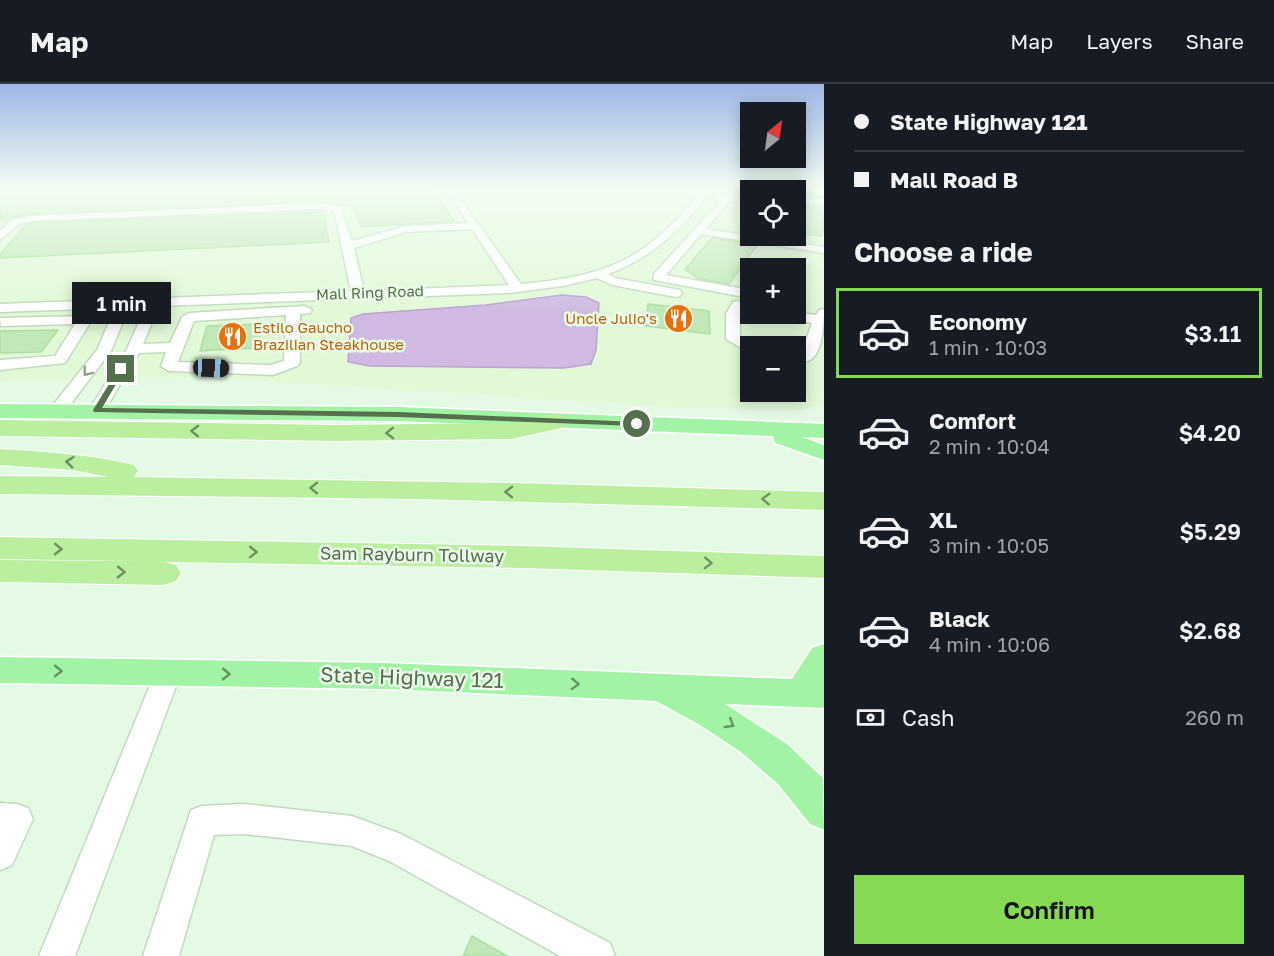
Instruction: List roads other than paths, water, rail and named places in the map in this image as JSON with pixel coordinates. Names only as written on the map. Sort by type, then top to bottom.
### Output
[{"type":"highway","points":[[0,428],[332,434],[511,431],[553,422]]},
{"type":"highway","points":[[0,458],[73,462],[210,486]]},
{"type":"highway","points":[[0,486],[210,486],[824,501]]},
{"type":"highway","name":"Sam Rayburn Tollway","points":[[0,548],[518,566]]},
{"type":"highway","points":[[0,571],[518,566],[650,560],[824,567]]},
{"type":"main road","points":[[0,411],[398,414],[553,422],[824,431]]},
{"type":"main road","points":[[721,426],[824,422]]},
{"type":"main road","points":[[721,426],[794,441],[824,453]]},
{"type":"main road","points":[[813,694],[824,657]]},
{"type":"main road","name":"State Highway 121","points":[[0,670],[385,676],[813,694]]},
{"type":"main road","points":[[659,687],[715,715],[764,747],[810,789],[824,811]]},
{"type":"street","points":[[344,231],[357,293]]},
{"type":"street","points":[[348,246],[399,231]]},
{"type":"street","points":[[477,231],[517,288]]},
{"type":"street","name":"Mall Ring Road","points":[[0,308],[517,288],[596,273],[626,263],[647,252],[668,231]]},
{"type":"street","points":[[699,231],[658,277],[740,292]]},
{"type":"street","points":[[747,231],[824,250]]},
{"type":"street","points":[[806,238],[824,240]]},
{"type":"street","points":[[596,273],[612,281],[740,305]]},
{"type":"street","points":[[293,313],[292,363],[273,370],[169,366],[189,317],[293,313],[306,310],[315,304],[315,295]]},
{"type":"street","points":[[96,410],[134,349],[154,302]]},
{"type":"street","points":[[57,410],[104,351],[124,303]]},
{"type":"street","points":[[806,306],[823,313]]},
{"type":"street","points":[[740,309],[733,314],[733,339],[740,343]]},
{"type":"street","points":[[806,313],[823,313]]},
{"type":"street","points":[[806,356],[823,313]]},
{"type":"street","points":[[0,322],[86,320],[60,360],[0,365]]},
{"type":"street","points":[[134,349],[175,347]]},
{"type":"street","points":[[57,956],[168,673]]},
{"type":"street","points":[[0,818],[17,819],[0,854]]},
{"type":"street","points":[[161,956],[202,821],[244,819],[352,831],[401,849],[597,956]]},
{"type":"place","name":"Uncle Julio's","points":[[678,319]]},
{"type":"place","name":"Estilo Gaucho Brazilian Steakhouse","points":[[232,337]]}]
